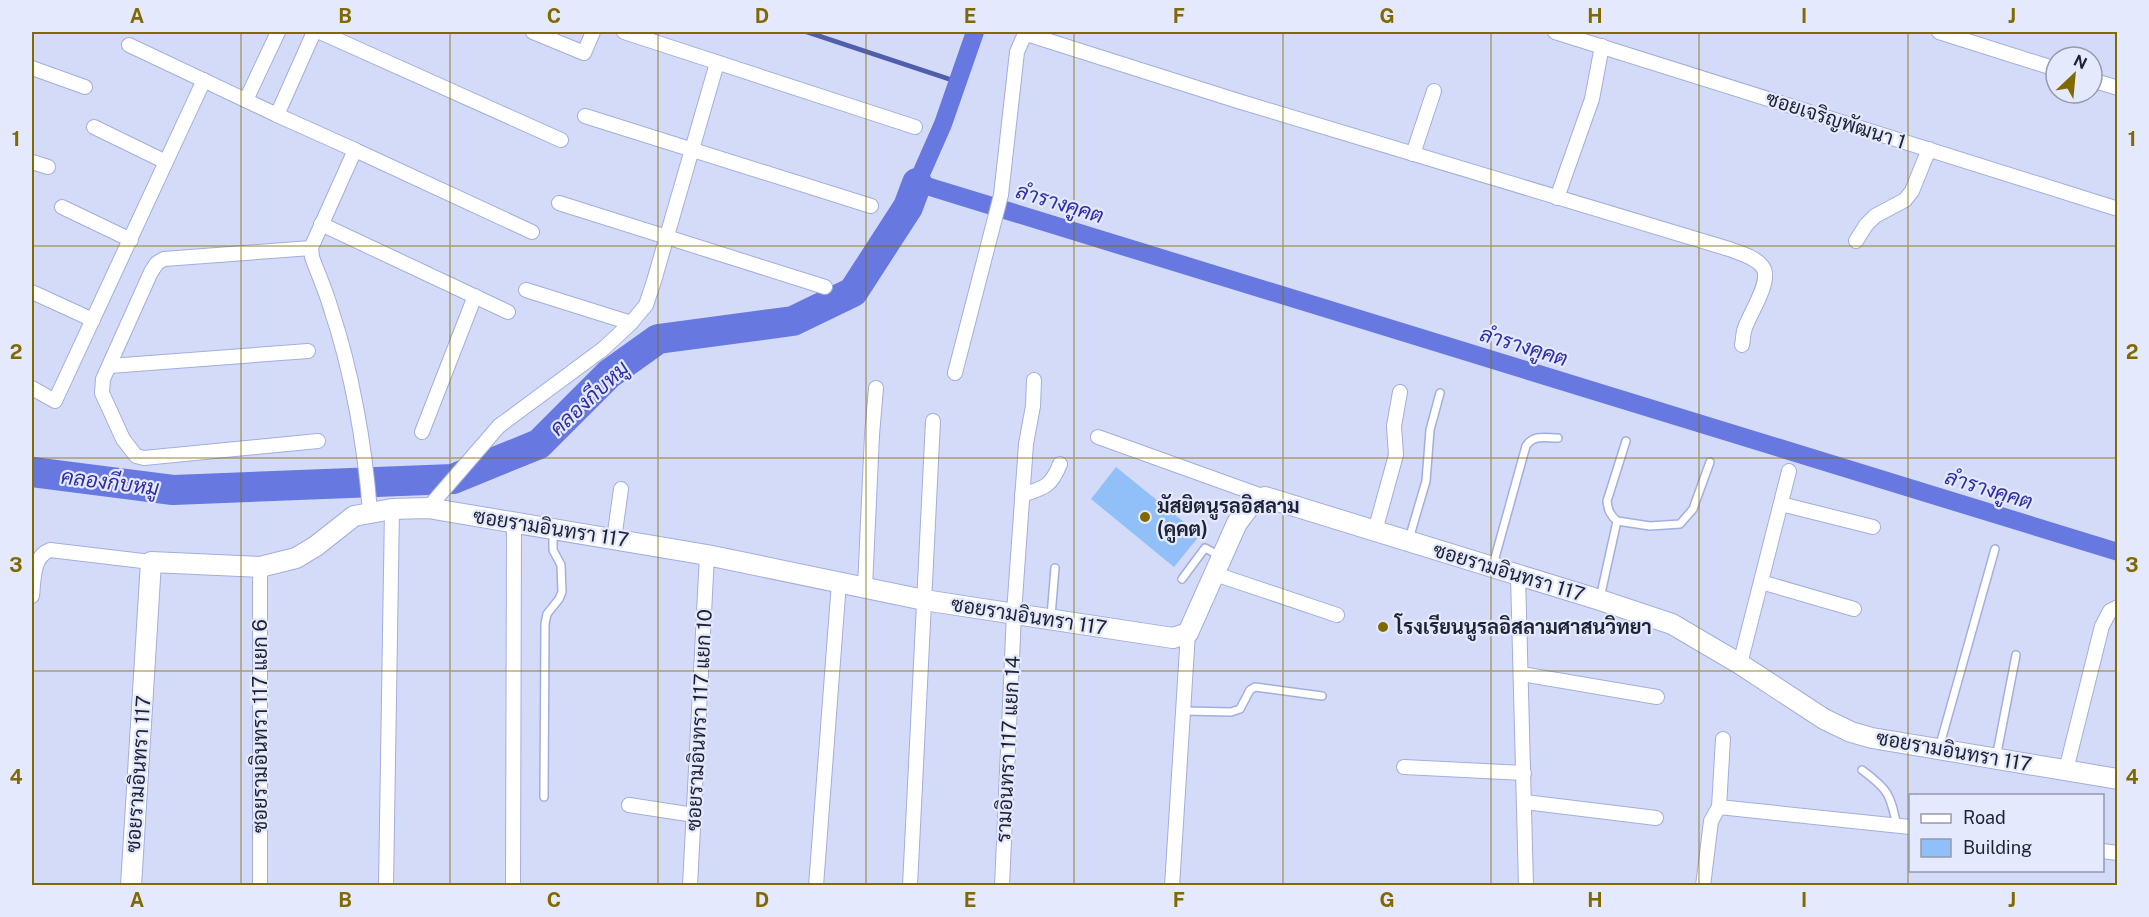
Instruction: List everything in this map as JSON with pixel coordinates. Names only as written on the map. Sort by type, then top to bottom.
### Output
[{"type":"street","points":[[246,100],[278,32]]},
{"type":"street","points":[[277,115],[314,32]]},
{"type":"street","points":[[320,32],[561,140]]},
{"type":"street","points":[[533,32],[584,53],[593,32]]},
{"type":"street","points":[[624,32],[915,127]]},
{"type":"street","name":"ซอยเจริญพัฒนา 1","points":[[1555,32],[2118,209]]},
{"type":"street","points":[[1939,32],[2044,65]]},
{"type":"street","points":[[955,373],[1001,195],[1017,52],[1024,36],[1030,35],[1729,249],[1754,259],[1762,265],[1766,273],[1764,286],[1744,331],[1742,345]]},
{"type":"street","points":[[129,45],[532,232]]},
{"type":"street","points":[[1557,198],[1592,99],[1602,46]]},
{"type":"street","points":[[428,508],[499,426],[603,349],[631,323],[646,305],[717,63]]},
{"type":"street","points":[[32,68],[85,87]]},
{"type":"street","points":[[32,388],[55,401],[204,80]]},
{"type":"street","points":[[1413,154],[1434,91]]},
{"type":"street","points":[[585,116],[871,206]]},
{"type":"street","points":[[94,127],[166,162]]},
{"type":"street","points":[[1856,241],[1875,216],[1905,200],[1912,191],[1929,149]]},
{"type":"street","points":[[355,150],[311,248],[312,257],[332,310],[351,384],[362,442],[370,512]]},
{"type":"street","points":[[32,162],[48,167]]},
{"type":"street","points":[[559,203],[825,287]]},
{"type":"street","points":[[62,207],[130,240]]},
{"type":"street","points":[[321,224],[508,312]]},
{"type":"street","points":[[311,248],[164,259],[157,262],[103,379],[102,393],[123,440],[136,456],[144,458],[318,441]]},
{"type":"street","points":[[526,290],[631,323]]},
{"type":"street","points":[[32,292],[93,320]]},
{"type":"street","points":[[422,432],[475,296]]},
{"type":"street","points":[[110,366],[308,351]]},
{"type":"street","name":"รามอินทรา 117 แยก 14","points":[[1002,885],[1014,613],[1026,444],[1033,406],[1034,380]]},
{"type":"street","points":[[865,587],[876,388]]},
{"type":"street","points":[[1375,531],[1396,455],[1394,426],[1400,392]]},
{"type":"street","points":[[910,885],[933,421]]},
{"type":"street","points":[[1098,437],[1265,497]]},
{"type":"street","points":[[1022,495],[1044,488],[1049,484],[1060,464]]},
{"type":"street","points":[[1740,664],[1790,471]]},
{"type":"street","points":[[614,538],[621,489]]},
{"type":"street","points":[[1172,885],[1188,633],[1245,510],[1252,502],[1265,497]]},
{"type":"street","name":"ซอยรามอินทรา 117","points":[[1265,497],[1672,624],[1740,664],[1824,719],[1851,732],[1938,750],[2118,779]]},
{"type":"street","points":[[1781,504],[1873,527]]},
{"type":"street","name":"ซอยรามอินทรา 117","points":[[131,885],[151,562],[260,567],[296,558],[316,546],[354,516],[392,509],[428,508],[707,555],[924,600],[1173,638],[1188,633]]},
{"type":"street","points":[[386,885],[392,509]]},
{"type":"street","points":[[513,885],[514,521]]},
{"type":"street","points":[[32,596],[37,561],[50,550],[151,562]]},
{"type":"street","name":"ซอยรามอินทรา 117 แยก 10","points":[[690,885],[707,555]]},
{"type":"street","points":[[1219,565],[1337,615]]},
{"type":"street","name":"ซอยรามอินทรา 117 แยก 6","points":[[260,567],[260,885]]},
{"type":"street","points":[[1518,575],[1526,885]]},
{"type":"street","points":[[816,885],[839,582]]},
{"type":"street","points":[[1761,582],[1854,609]]},
{"type":"street","points":[[2066,770],[2102,626],[2110,611],[2118,608]]},
{"type":"street","points":[[1522,674],[1657,697]]},
{"type":"street","points":[[1703,885],[1711,821],[1719,807],[1723,739]]},
{"type":"street","points":[[1404,767],[1524,773]]},
{"type":"street","points":[[1525,802],[1656,818]]},
{"type":"street","points":[[629,805],[694,815]]},
{"type":"street","points":[[1719,807],[1904,826]]},
{"type":"lane","points":[[1408,542],[1426,481],[1430,430],[1440,393]]},
{"type":"lane","points":[[1492,567],[1526,446],[1530,440],[1537,437],[1558,438]]},
{"type":"lane","points":[[1626,441],[1607,501],[1608,509],[1617,520],[1650,526],[1680,524],[1693,509],[1710,462]]},
{"type":"lane","points":[[1600,600],[1617,520]]},
{"type":"lane","points":[[544,797],[545,624],[548,614],[562,592],[561,565],[553,550],[553,528]]},
{"type":"lane","points":[[1182,579],[1205,548],[1219,565]]},
{"type":"lane","points":[[1938,750],[1995,549]]},
{"type":"lane","points":[[1051,618],[1055,568]]},
{"type":"lane","points":[[1996,758],[2016,655]]},
{"type":"lane","points":[[1184,711],[1231,712],[1240,709],[1250,690],[1255,687],[1322,696]]},
{"type":"lane","points":[[1862,770],[1882,785],[1904,826]]},
{"type":"building","name":"มัสยิตนูรลอิสลาม (คูคต)","points":[[1116,467],[1200,535],[1174,567],[1091,499]]},
{"type":"waterway","points":[[807,32],[958,82]]},
{"type":"waterway","name":"ลำรางคูคต","points":[[975,32],[943,124],[917,183],[2118,552]]},
{"type":"waterway","name":"คลองกีบหมู","points":[[32,472],[173,490],[453,479],[539,444],[609,374],[658,339],[793,321],[853,292],[908,207],[917,183]]},
{"type":"place","name":"มัสยิตนูรลอิสลาม (คูคต)","points":[[1145,517]]},
{"type":"place","name":"โรงเรียนนูรลอิสลามศาสนวิทยา","points":[[1383,627]]}]
